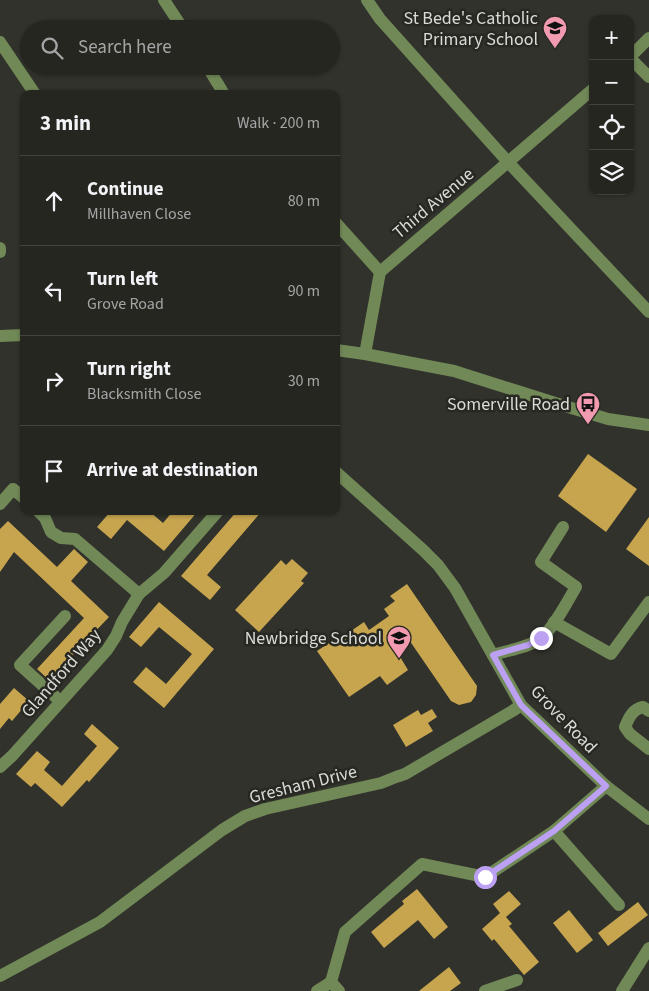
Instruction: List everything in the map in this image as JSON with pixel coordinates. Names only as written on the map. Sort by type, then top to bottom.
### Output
[{"type":"street","points":[[164,0],[177,20]]},
{"type":"street","points":[[367,0],[380,19],[508,162],[649,312]]},
{"type":"street","points":[[634,53],[649,38]]},
{"type":"street","points":[[0,42],[20,72]]},
{"type":"street","points":[[633,60],[649,77]]},
{"type":"street","points":[[22,75],[32,90]]},
{"type":"street","points":[[212,75],[222,90]]},
{"type":"street","name":"Third Avenue","points":[[380,272],[589,92]]},
{"type":"street","points":[[340,227],[380,272],[365,354]]},
{"type":"street","points":[[0,336],[20,335]]},
{"type":"street","points":[[340,351],[454,371],[608,419],[649,425]]},
{"type":"street","name":"Grove Road","points":[[340,476],[423,550],[438,566],[455,588],[521,705],[606,786],[649,819]]},
{"type":"street","points":[[0,504],[13,489],[20,495]]},
{"type":"street","points":[[42,515],[52,532],[61,538],[75,539],[139,594]]},
{"type":"street","name":"Glandford Way","points":[[0,767],[107,650],[139,594],[164,573],[215,515]]},
{"type":"street","points":[[493,655],[528,645],[541,638],[554,622],[576,587],[541,562],[563,527]]},
{"type":"street","points":[[554,622],[611,654],[649,602]]},
{"type":"street","points":[[60,701],[20,665],[65,616]]},
{"type":"street","name":"Gresham Drive","points":[[0,976],[100,922],[222,830],[245,816],[265,809],[380,783],[405,774],[521,705]]},
{"type":"street","points":[[649,712],[643,707],[637,708],[628,718],[625,727],[630,734],[649,749]]},
{"type":"street","points":[[317,991],[335,987],[345,932],[422,864],[485,877],[554,831],[606,786]]},
{"type":"street","points":[[554,831],[618,905]]},
{"type":"street","points":[[622,991],[649,948]]},
{"type":"street","points":[[485,991],[517,980]]},
{"type":"building","points":[[588,454],[637,489],[606,532],[558,496]]},
{"type":"building","points":[[108,515],[154,515],[163,523],[170,515],[195,515],[164,551],[127,520],[111,539],[97,527]]},
{"type":"building","points":[[234,515],[259,515],[207,575],[221,587],[210,600],[181,576]]},
{"type":"building","points":[[649,517],[649,566],[626,549]]},
{"type":"building","points":[[8,521],[57,567],[74,549],[88,562],[71,581],[109,617],[49,680],[37,669],[84,618],[14,552],[0,572],[0,529]]},
{"type":"building","points":[[292,559],[308,573],[301,581],[304,583],[259,632],[235,610],[281,560],[286,565]]},
{"type":"building","points":[[407,584],[477,686],[476,695],[471,702],[459,705],[451,701],[405,634],[391,642],[408,670],[387,685],[380,676],[349,697],[317,651],[332,641],[336,646],[353,634],[351,631],[364,622],[369,630],[389,616],[384,609],[395,601],[390,596]]},
{"type":"building","points":[[159,602],[214,649],[164,708],[133,682],[146,667],[166,684],[192,654],[159,627],[141,647],[129,637]]},
{"type":"building","points":[[14,688],[29,701],[12,721],[9,718],[0,729],[0,704]]},
{"type":"building","points":[[432,709],[437,717],[428,723],[433,731],[406,747],[393,725],[418,710],[421,715]]},
{"type":"building","points":[[92,724],[119,748],[89,782],[87,780],[62,807],[35,783],[31,787],[16,774],[37,751],[50,762],[44,770],[62,786],[97,746],[84,734]]},
{"type":"building","points":[[417,889],[448,927],[434,939],[418,920],[384,948],[371,932],[404,904],[402,901]]},
{"type":"building","points":[[509,891],[521,904],[506,917],[512,924],[509,926],[539,962],[524,975],[494,939],[492,941],[482,929],[500,913],[493,904]]},
{"type":"building","points":[[638,902],[648,915],[608,946],[598,933]]},
{"type":"building","points":[[569,910],[593,940],[577,953],[553,923]]},
{"type":"building","points":[[449,967],[461,983],[450,991],[419,991]]},
{"type":"place","name":"St Bede's Catholic Primary School","points":[[555,49]]},
{"type":"place","name":"Somerville Road","points":[[588,425]]},
{"type":"place","name":"Newbridge School","points":[[399,659]]},
{"type":"route","points":[[485,877],[554,831],[606,786],[521,705],[493,655],[528,645],[541,638]]}]
